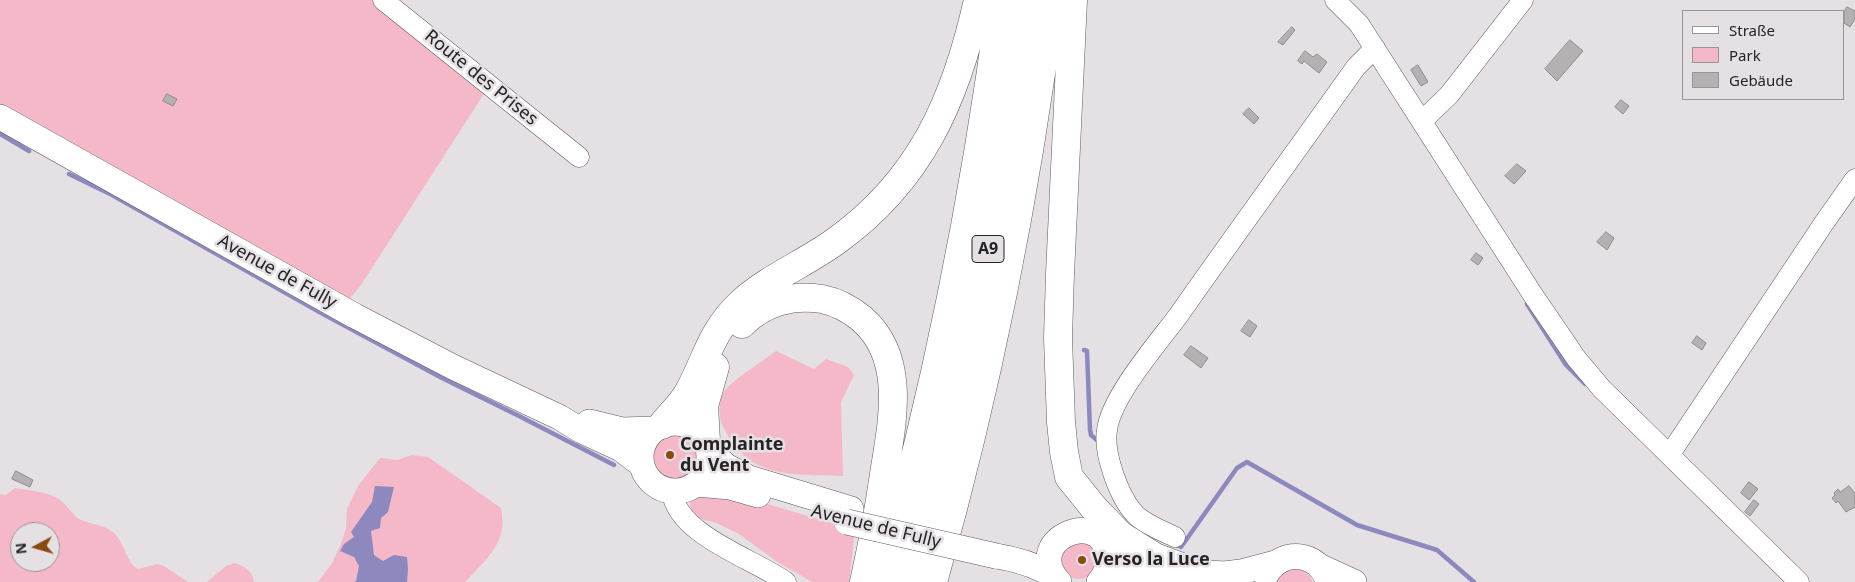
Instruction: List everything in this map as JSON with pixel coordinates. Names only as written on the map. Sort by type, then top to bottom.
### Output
[{"type":"highway","points":[[658,427],[689,392],[717,332],[734,310],[758,290],[824,250],[853,228],[879,204],[909,169],[928,141],[951,95],[965,55],[978,0]]},
{"type":"highway","points":[[882,582],[938,360],[958,263],[983,125],[1001,0]]},
{"type":"highway","name":"A9","points":[[909,582],[948,430],[982,277],[1012,110],[1027,0]]},
{"type":"highway","name":"A9","points":[[933,582],[968,447],[1009,265],[1051,0]]},
{"type":"highway","points":[[1073,0],[1058,338],[1061,422],[1064,452],[1076,501],[1098,540]]},
{"type":"highway","points":[[707,445],[704,406],[712,375],[726,345],[738,328],[753,314],[779,301],[794,298],[825,300],[854,312],[865,322],[880,341],[887,356],[892,378],[893,408],[882,488],[864,582]]},
{"type":"highway","points":[[1069,477],[1094,508],[1120,535],[1155,557],[1198,573]]},
{"type":"main road","name":"Avenue de Fully","points":[[0,117],[355,316],[452,367],[559,416],[582,430],[621,449],[642,465]]},
{"type":"main road","name":"Avenue de Fully","points":[[559,416],[622,430],[658,427]]},
{"type":"main road","points":[[672,423],[687,424],[696,429],[707,445],[708,468],[697,484],[685,490],[672,492],[660,488],[650,481],[642,465],[643,445],[648,436],[658,427],[672,423]]},
{"type":"main road","name":"Avenue de Fully","points":[[707,445],[726,466],[749,478],[849,515]]},
{"type":"main road","name":"Avenue de Fully","points":[[697,484],[704,483],[738,489],[997,549],[1019,560],[1042,568],[1056,579]]},
{"type":"main road","points":[[1056,579],[1049,561],[1054,544],[1068,532],[1081,530],[1132,563],[1143,567],[1198,573],[1269,572],[1285,558],[1296,556],[1310,559],[1323,574],[1354,582]]},
{"type":"main road","points":[[1098,540],[1108,555],[1108,566],[1099,582]]},
{"type":"main road","name":"Avenue de Fully","points":[[997,549],[1054,544]]},
{"type":"main road","points":[[1104,582],[1144,582]]},
{"type":"street","name":"Route des Prises","points":[[383,0],[579,157]]},
{"type":"street","points":[[1335,0],[1359,24],[1533,295],[1576,358],[1602,389],[1799,582]]},
{"type":"street","points":[[1422,121],[1448,95],[1523,0]]},
{"type":"street","points":[[1175,537],[1137,516],[1123,495],[1115,478],[1106,446],[1107,430],[1112,412],[1123,392],[1151,352],[1356,67],[1375,48]]},
{"type":"street","points":[[1670,454],[1818,231],[1855,179]]},
{"type":"street","points":[[672,492],[680,513],[699,531],[786,582]]},
{"type":"green space","points":[[0,0],[372,0],[485,92],[361,285],[350,298],[345,300],[0,109]]},
{"type":"green space","points":[[776,351],[814,369],[826,359],[848,367],[854,375],[841,402],[843,476],[789,473],[757,465],[732,442],[722,424],[720,406],[724,391],[737,379]]},
{"type":"green space","points":[[675,431],[685,433],[693,439],[699,447],[701,457],[699,467],[693,475],[685,481],[675,483],[665,481],[657,475],[651,467],[649,457],[651,447],[657,439],[665,433]]},
{"type":"green space","points":[[412,455],[428,457],[501,508],[502,528],[493,550],[465,582],[318,582],[332,563],[341,544],[346,528],[347,509],[358,486],[380,458],[397,460]]},
{"type":"green space","points":[[15,488],[56,497],[79,519],[107,528],[115,534],[131,562],[138,569],[157,564],[164,566],[188,582],[0,582],[0,494],[6,495]]},
{"type":"green space","points":[[693,494],[747,498],[855,530],[849,582],[812,582],[776,561],[739,534],[714,522],[696,518],[690,503]]},
{"type":"green space","points":[[1079,543],[1091,549],[1097,561],[1091,573],[1079,579],[1067,573],[1061,561],[1067,549]]},
{"type":"green space","points":[[235,563],[248,570],[254,582],[207,582],[226,566]]},
{"type":"green space","points":[[1293,569],[1305,572],[1313,582],[1276,582],[1284,572]]},
{"type":"shaded area","points":[[375,486],[394,487],[388,512],[381,518],[380,528],[371,531],[374,555],[383,561],[394,555],[407,557],[407,582],[354,582],[356,581],[359,566],[354,557],[340,551],[344,544],[354,537],[351,532],[372,502]]},
{"type":"building","points":[[1847,7],[1855,11],[1855,19],[1850,27],[1845,24],[1845,11]]},
{"type":"building","points":[[1292,27],[1295,30],[1283,45],[1278,42]]},
{"type":"building","points":[[1570,40],[1583,51],[1557,81],[1545,69]]},
{"type":"building","points":[[1305,51],[1313,57],[1317,54],[1327,62],[1319,73],[1304,61],[1302,64],[1298,61]]},
{"type":"building","points":[[1418,65],[1428,82],[1421,86],[1411,70]]},
{"type":"building","points":[[167,94],[177,99],[173,106],[163,101]]},
{"type":"building","points":[[1621,100],[1629,106],[1623,114],[1615,107]]},
{"type":"building","points":[[1249,108],[1259,118],[1254,124],[1243,114]]},
{"type":"building","points":[[1517,164],[1526,171],[1514,184],[1505,176]]},
{"type":"building","points":[[1606,232],[1614,238],[1607,250],[1597,242]]},
{"type":"building","points":[[1476,253],[1483,258],[1478,265],[1471,260]]},
{"type":"building","points":[[1249,320],[1257,326],[1250,337],[1241,331]]},
{"type":"building","points":[[1697,336],[1706,343],[1702,350],[1692,343]]},
{"type":"building","points":[[1191,346],[1208,358],[1201,368],[1184,355]]},
{"type":"building","points":[[16,471],[33,480],[30,487],[12,479]]},
{"type":"building","points":[[1749,482],[1758,489],[1749,500],[1741,493]]},
{"type":"building","points":[[1849,486],[1855,493],[1855,507],[1846,512],[1838,501],[1836,503],[1832,498],[1838,489],[1840,492]]},
{"type":"building","points":[[1754,500],[1759,504],[1750,516],[1745,512]]},
{"type":"waterway","points":[[0,134],[29,151]]},
{"type":"waterway","points":[[69,174],[112,195],[323,314],[442,378],[614,465]]},
{"type":"waterway","points":[[1527,304],[1566,365],[1585,384]]},
{"type":"waterway","points":[[1084,350],[1087,351],[1090,430],[1091,435],[1099,442]]},
{"type":"waterway","points":[[1174,544],[1181,547],[1237,468],[1247,462],[1357,525],[1437,550],[1474,582]]},
{"type":"place","name":"Complainte du Vent","points":[[670,455]]},
{"type":"place","name":"Verso la Luce","points":[[1082,560]]}]
